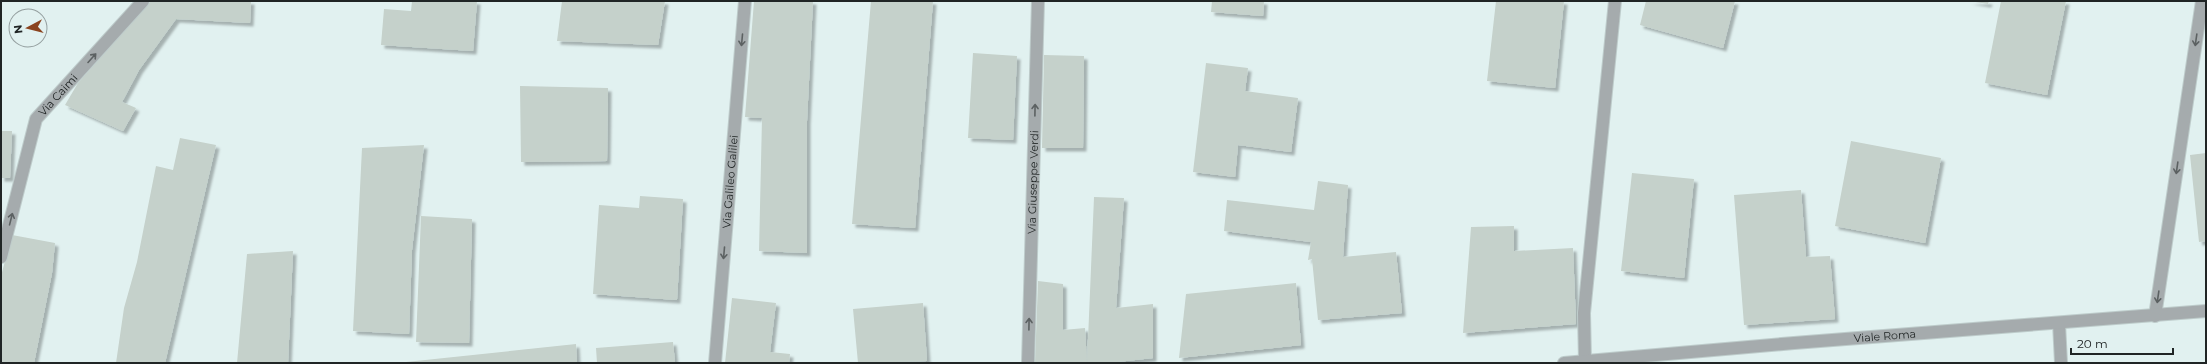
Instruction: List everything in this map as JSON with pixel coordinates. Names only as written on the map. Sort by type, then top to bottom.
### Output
[{"type":"street","name":"Via Caimi","points":[[1,257],[36,119],[143,1]]},
{"type":"street","name":"Via Galileo Galilei","points":[[716,363],[745,1]]},
{"type":"street","name":"Via Giuseppe Verdi","points":[[1028,363],[1038,1]]},
{"type":"street","points":[[1585,361],[1584,313],[1615,1]]},
{"type":"street","points":[[2155,316],[2202,1]]},
{"type":"street","name":"Viale Roma","points":[[1564,363],[1794,343],[2206,311]]},
{"type":"street","points":[[2059,323],[2061,363]]},
{"type":"building","points":[[151,1],[251,1],[250,23],[176,19],[139,70],[122,102],[136,108],[123,131],[65,105],[78,83]]},
{"type":"building","points":[[412,1],[477,1],[473,51],[381,45],[384,9],[411,11]]},
{"type":"building","points":[[562,1],[665,1],[658,45],[557,41]]},
{"type":"building","points":[[754,1],[813,1],[807,121],[807,253],[759,251],[762,118],[745,117]]},
{"type":"building","points":[[871,1],[933,1],[915,228],[852,224]]},
{"type":"building","points":[[1212,1],[1264,1],[1263,16],[1211,12]]},
{"type":"building","points":[[1496,1],[1564,1],[1555,88],[1487,81]]},
{"type":"building","points":[[1646,1],[1735,1],[1723,48],[1640,25]]},
{"type":"building","points":[[1969,1],[1989,1],[1988,4]]},
{"type":"building","points":[[2001,1],[2066,1],[2047,95],[1985,83]]},
{"type":"building","points":[[973,53],[1017,56],[1013,140],[968,138]]},
{"type":"building","points":[[1044,55],[1084,56],[1083,148],[1042,148]]},
{"type":"building","points":[[1206,63],[1248,68],[1245,91],[1298,98],[1291,152],[1238,145],[1235,177],[1193,172]]},
{"type":"building","points":[[520,86],[608,88],[607,161],[521,162]]},
{"type":"building","points":[[1,131],[12,131],[10,178],[1,178]]},
{"type":"building","points":[[180,138],[216,145],[165,363],[116,363],[124,308],[137,262],[156,166],[173,170]]},
{"type":"building","points":[[1851,141],[1941,158],[1925,243],[1835,226]]},
{"type":"building","points":[[424,145],[412,250],[409,334],[353,331],[362,148]]},
{"type":"building","points":[[2206,153],[2206,241],[2199,242],[2190,155]]},
{"type":"building","points":[[1632,173],[1694,179],[1684,278],[1621,271]]},
{"type":"building","points":[[1318,181],[1348,185],[1343,257],[1396,252],[1402,313],[1318,320],[1312,259],[1308,260],[1311,242],[1224,231],[1227,200],[1314,210]]},
{"type":"building","points":[[1801,190],[1806,257],[1830,256],[1835,319],[1744,325],[1734,195]]},
{"type":"building","points":[[640,196],[683,199],[677,300],[593,294],[599,205],[639,208]]},
{"type":"building","points":[[1094,197],[1124,198],[1116,308],[1153,304],[1153,358],[1108,363],[1087,363]]},
{"type":"building","points":[[421,216],[472,219],[469,343],[416,342]]},
{"type":"building","points":[[1514,226],[1514,251],[1573,248],[1576,324],[1463,333],[1471,227]]},
{"type":"building","points":[[12,235],[55,243],[52,273],[34,363],[1,363],[1,276]]},
{"type":"building","points":[[293,251],[288,363],[237,363],[247,254]]},
{"type":"building","points":[[1038,281],[1063,284],[1063,330],[1085,328],[1087,363],[1035,363]]},
{"type":"building","points":[[1296,283],[1301,345],[1179,358],[1186,294]]},
{"type":"building","points":[[732,298],[776,303],[770,352],[790,354],[789,363],[725,363]]},
{"type":"building","points":[[923,303],[927,361],[858,363],[853,309]]},
{"type":"building","points":[[673,342],[675,363],[597,363],[596,348]]},
{"type":"building","points":[[576,344],[577,363],[406,363],[406,362]]}]
